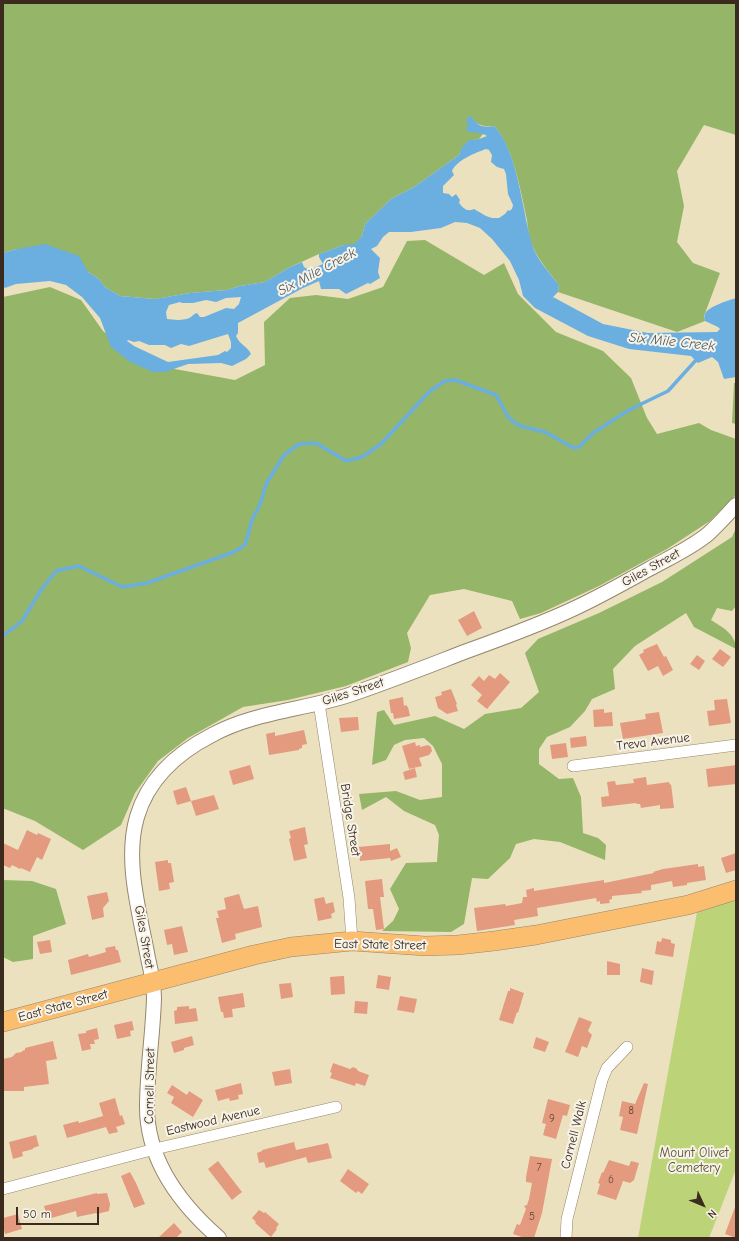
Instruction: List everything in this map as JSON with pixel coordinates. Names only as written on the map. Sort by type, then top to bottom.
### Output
[{"type":"highway","name":"East State Street","points":[[3,1022],[254,955],[291,947],[352,941],[425,946],[494,942],[688,905],[736,890]]},
{"type":"street","name":"Giles Street","points":[[152,983],[131,859],[132,835],[138,813],[148,792],[170,762],[190,747],[234,724],[252,718],[348,695],[509,636],[574,609],[695,544],[709,533],[736,505]]},
{"type":"street","name":"Bridge Street","points":[[319,703],[349,898],[352,941]]},
{"type":"street","name":"Treva Avenue","points":[[573,766],[736,745]]},
{"type":"street","name":"Cornell Street","points":[[152,983],[153,1008],[148,1067],[147,1109],[149,1133],[162,1168],[175,1191],[185,1205],[219,1238]]},
{"type":"street","name":"Cornell Walk","points":[[566,1238],[567,1219],[602,1080],[607,1068],[627,1047]]},
{"type":"street","name":"Eastwood Avenue","points":[[3,1189],[155,1149],[336,1107]]},
{"type":"green space","points":[[3,3],[736,3],[736,135],[704,125],[677,171],[684,206],[677,242],[693,263],[720,273],[704,316],[705,321],[677,332],[558,292],[559,285],[541,262],[532,244],[519,183],[511,157],[501,134],[494,126],[483,126],[467,117],[483,134],[479,139],[468,142],[459,155],[414,187],[391,199],[365,224],[362,236],[354,245],[344,245],[319,254],[288,268],[265,282],[240,286],[227,290],[190,293],[155,299],[120,296],[105,287],[99,279],[88,272],[17,249],[3,253]]},
{"type":"green space","points":[[425,240],[484,275],[504,263],[518,294],[556,332],[603,351],[631,378],[647,418],[657,434],[699,423],[711,430],[736,439],[736,495],[710,521],[667,549],[599,586],[541,613],[520,619],[512,601],[464,589],[430,595],[407,633],[411,648],[408,662],[346,686],[288,700],[243,707],[188,738],[158,761],[135,793],[121,825],[83,850],[35,821],[5,809],[3,810],[3,297],[50,287],[81,300],[103,331],[142,363],[235,380],[265,365],[264,322],[290,298],[316,295],[348,299],[383,287],[407,241]]},
{"type":"green space","points":[[734,383],[736,383],[736,424],[732,423]]},
{"type":"green space","points":[[736,528],[736,606],[732,611],[717,608],[711,620],[724,628],[731,635],[734,639],[736,649],[694,627],[686,613],[635,646],[613,669],[615,689],[592,699],[585,711],[570,727],[547,737],[539,749],[539,764],[559,779],[573,778],[581,797],[583,833],[598,838],[606,845],[605,860],[560,842],[534,839],[516,844],[510,858],[488,879],[472,878],[464,924],[451,932],[382,931],[393,921],[399,909],[390,889],[406,863],[437,862],[439,835],[435,825],[404,811],[386,797],[362,810],[359,794],[396,791],[420,800],[442,797],[442,764],[433,746],[424,738],[405,740],[394,745],[386,760],[372,765],[377,712],[384,710],[394,725],[435,716],[464,729],[485,714],[521,708],[539,692],[525,653],[538,639],[599,613],[662,582],[732,537]]},
{"type":"green space","points":[[3,880],[32,881],[56,889],[66,924],[33,936],[33,959],[13,962],[3,957]]},
{"type":"green space","name":"Mount Olivet Cemetery","points":[[736,899],[736,1169],[709,1238],[638,1238],[697,912]]},
{"type":"water","name":"Six Mile Creek","points":[[468,117],[472,117],[481,126],[494,126],[509,150],[514,165],[528,230],[534,250],[559,285],[558,292],[553,297],[603,324],[648,333],[717,332],[720,329],[718,327],[705,321],[705,313],[716,305],[736,298],[736,377],[724,379],[718,362],[712,357],[698,363],[691,356],[629,349],[588,336],[535,308],[523,296],[519,280],[510,261],[492,239],[480,228],[467,223],[455,222],[441,228],[411,232],[389,232],[383,237],[377,246],[371,249],[380,258],[378,272],[380,278],[346,294],[339,289],[321,289],[319,281],[238,323],[238,333],[236,336],[251,354],[246,359],[232,366],[221,363],[188,364],[165,372],[153,372],[130,362],[111,347],[100,318],[82,297],[66,285],[50,281],[16,284],[5,288],[3,286],[3,253],[45,244],[79,256],[88,272],[99,279],[105,287],[120,296],[155,299],[190,293],[227,290],[240,286],[265,282],[288,268],[302,262],[304,267],[309,270],[323,264],[319,254],[344,245],[354,244],[362,236],[365,224],[391,199],[414,187],[459,155],[462,147],[469,140],[487,136],[466,131],[468,124],[466,121]],"holes":[[[486,149],[489,150],[492,155],[491,162],[497,167],[504,169],[508,194],[513,205],[512,209],[509,211],[508,210],[499,218],[486,216],[474,209],[466,209],[459,203],[460,200],[456,194],[452,197],[449,194],[443,193],[443,186],[454,175],[452,171],[454,167],[467,157]],[[241,297],[239,304],[234,309],[226,308],[204,317],[200,317],[197,313],[186,319],[167,319],[166,312],[169,305],[180,302],[193,303],[206,300],[216,302],[226,298]],[[228,334],[231,342],[231,348],[227,352],[225,351],[218,355],[168,362],[134,346],[127,341],[139,341],[149,345],[165,345],[171,348],[181,344],[189,346]]]},
{"type":"building","points":[[474,611],[482,628],[467,636],[458,620]]},
{"type":"building","points":[[657,644],[664,657],[666,656],[673,670],[663,676],[658,666],[648,671],[639,655],[644,652],[643,650]]},
{"type":"building","points":[[720,649],[731,657],[723,667],[712,659]]},
{"type":"building","points":[[697,655],[705,661],[699,670],[690,664]]},
{"type":"building","points":[[500,673],[510,682],[487,709],[477,701],[482,695],[471,685],[479,676],[484,681],[489,675],[495,679]]},
{"type":"building","points":[[451,689],[458,711],[447,714],[438,708],[435,697],[442,695],[441,692]]},
{"type":"building","points":[[403,697],[404,706],[407,705],[410,716],[394,719],[393,713],[391,713],[389,700]]},
{"type":"building","points":[[727,699],[731,723],[709,726],[707,711],[715,710],[714,700]]},
{"type":"building","points":[[604,709],[604,713],[612,712],[613,726],[594,727],[593,710]]},
{"type":"building","points":[[659,712],[663,733],[623,739],[620,723],[646,719],[645,714]]},
{"type":"building","points":[[358,717],[359,730],[341,732],[339,718]]},
{"type":"building","points":[[304,730],[307,744],[302,745],[302,748],[299,750],[269,755],[266,734],[275,732],[275,736]]},
{"type":"building","points":[[586,736],[587,746],[571,748],[570,738]]},
{"type":"building","points":[[415,742],[416,746],[420,745],[420,747],[428,745],[431,747],[432,751],[429,755],[419,758],[422,766],[409,769],[402,746]]},
{"type":"building","points":[[566,743],[568,757],[552,759],[550,745]]},
{"type":"building","points":[[250,765],[254,779],[233,785],[229,771]]},
{"type":"building","points":[[736,765],[736,784],[708,787],[706,769]]},
{"type":"building","points":[[415,768],[417,777],[405,780],[403,772]]},
{"type":"building","points":[[646,777],[647,785],[669,782],[670,785],[671,784],[674,808],[660,809],[660,805],[641,808],[640,804],[636,803],[602,807],[601,797],[609,796],[607,782],[615,781],[616,785],[634,783],[633,779]]},
{"type":"building","points":[[186,787],[191,801],[177,805],[173,791]]},
{"type":"building","points":[[214,795],[219,809],[196,816],[191,801]]},
{"type":"building","points":[[305,827],[308,844],[304,845],[307,858],[294,861],[289,839],[291,838],[289,831]]},
{"type":"building","points":[[27,830],[51,839],[42,860],[37,857],[30,872],[12,865],[10,868],[3,865],[3,843],[18,850]]},
{"type":"building","points":[[390,844],[390,851],[397,848],[401,857],[391,861],[390,858],[360,861],[358,847]]},
{"type":"building","points":[[736,853],[736,870],[726,873],[721,858]]},
{"type":"building","points":[[168,860],[168,863],[171,863],[174,882],[169,883],[170,889],[159,891],[155,862]]},
{"type":"building","points":[[698,864],[698,867],[704,866],[706,880],[673,887],[672,881],[651,885],[651,890],[641,891],[642,893],[612,896],[612,899],[609,900],[610,903],[600,904],[600,901],[597,902],[596,898],[537,908],[538,916],[514,920],[515,925],[477,931],[474,908],[505,904],[506,906],[522,903],[523,897],[527,897],[526,890],[534,888],[534,891],[604,880],[604,883],[654,873],[653,872],[663,869]]},
{"type":"building","points":[[382,879],[384,897],[380,897],[384,929],[376,930],[373,909],[368,909],[365,881]]},
{"type":"building","points":[[107,892],[109,901],[103,908],[104,917],[92,920],[87,896]]},
{"type":"building","points":[[239,894],[244,909],[258,906],[262,927],[235,934],[236,939],[222,943],[216,918],[219,918],[217,911],[226,909],[224,898]]},
{"type":"building","points":[[324,897],[326,904],[333,902],[335,912],[331,914],[332,918],[318,921],[314,899]]},
{"type":"building","points":[[182,926],[188,952],[174,955],[172,944],[167,945],[164,930]]},
{"type":"building","points":[[662,938],[671,940],[671,943],[675,944],[673,957],[655,954],[657,941],[661,942]]},
{"type":"building","points":[[50,940],[52,952],[40,954],[37,942]]},
{"type":"building","points":[[115,946],[116,950],[118,950],[121,962],[71,975],[68,960],[88,954],[89,957],[106,952],[105,948]]},
{"type":"building","points":[[607,961],[620,964],[620,975],[607,975]]},
{"type":"building","points":[[642,968],[654,971],[652,985],[640,982]]},
{"type":"building","points":[[378,975],[391,977],[389,990],[376,988]]},
{"type":"building","points":[[344,976],[345,994],[331,995],[330,977]]},
{"type":"building","points":[[291,983],[293,997],[281,999],[279,984]]},
{"type":"building","points":[[510,988],[524,993],[513,1024],[499,1020]]},
{"type":"building","points":[[243,993],[245,1007],[232,1009],[233,1017],[224,1018],[223,1012],[221,1012],[218,997]]},
{"type":"building","points":[[400,996],[417,999],[414,1013],[397,1010]]},
{"type":"building","points":[[355,1001],[368,1002],[367,1014],[354,1013]]},
{"type":"building","points":[[189,1006],[189,1009],[196,1008],[198,1021],[175,1024],[174,1011],[177,1010],[177,1007]]},
{"type":"building","points":[[579,1017],[592,1022],[588,1031],[592,1035],[587,1048],[582,1046],[578,1057],[565,1052]]},
{"type":"building","points":[[132,1021],[134,1030],[130,1031],[131,1036],[117,1039],[114,1025]]},
{"type":"building","points":[[97,1028],[99,1039],[94,1040],[95,1044],[90,1044],[91,1049],[82,1051],[78,1034],[86,1033],[86,1031]]},
{"type":"building","points":[[192,1036],[194,1045],[174,1053],[171,1042]]},
{"type":"building","points":[[536,1037],[549,1042],[545,1052],[533,1048]]},
{"type":"building","points":[[53,1041],[57,1059],[46,1061],[49,1084],[24,1087],[24,1091],[3,1091],[3,1059],[12,1057],[16,1053],[22,1052],[25,1048]]},
{"type":"building","points":[[333,1063],[350,1069],[353,1067],[358,1071],[369,1075],[365,1086],[356,1083],[355,1086],[330,1078]]},
{"type":"building","points":[[290,1069],[292,1083],[275,1086],[272,1072]]},
{"type":"building","points":[[241,1083],[243,1094],[238,1095],[239,1099],[230,1101],[229,1098],[218,1101],[215,1090]]},
{"type":"building","points":[[644,1083],[648,1084],[637,1134],[620,1130],[623,1117],[619,1116],[622,1101],[635,1104]]},
{"type":"building","points":[[172,1085],[187,1095],[189,1091],[203,1100],[193,1117],[171,1103],[174,1097],[167,1093]]},
{"type":"building","points":[[115,1098],[120,1116],[122,1115],[125,1124],[116,1127],[118,1132],[109,1134],[106,1127],[67,1138],[63,1125],[78,1121],[79,1123],[103,1116],[99,1103]]},
{"type":"building","points":[[548,1099],[570,1105],[567,1116],[563,1115],[556,1139],[543,1135],[546,1124],[542,1123]]},
{"type":"building","points":[[36,1135],[39,1146],[22,1152],[23,1156],[13,1159],[9,1142]]},
{"type":"building","points":[[294,1142],[296,1150],[328,1143],[332,1158],[308,1163],[306,1157],[266,1168],[264,1162],[259,1163],[257,1153],[262,1150]]},
{"type":"building","points":[[530,1156],[552,1159],[542,1213],[534,1238],[525,1238],[513,1234],[517,1224],[520,1225],[526,1209],[524,1206],[527,1205],[529,1199],[532,1183],[526,1182],[526,1177]]},
{"type":"building","points":[[609,1160],[629,1166],[631,1161],[639,1163],[634,1180],[630,1183],[623,1181],[616,1200],[597,1194],[600,1184],[598,1183]]},
{"type":"building","points":[[218,1161],[242,1192],[232,1200],[208,1169]]},
{"type":"building","points":[[348,1169],[369,1184],[362,1194],[358,1191],[356,1193],[340,1181]]},
{"type":"building","points":[[130,1172],[145,1204],[134,1208],[121,1176]]},
{"type":"building","points":[[97,1193],[107,1193],[110,1204],[109,1211],[77,1217],[76,1211],[48,1219],[44,1206]]},
{"type":"building","points":[[736,1207],[736,1238],[725,1234]]},
{"type":"building","points":[[259,1210],[264,1213],[265,1212],[279,1224],[271,1237],[255,1223],[256,1222],[252,1218]]},
{"type":"building","points":[[18,1214],[22,1229],[5,1234],[3,1218]]},
{"type":"building","points":[[174,1223],[182,1232],[176,1238],[158,1238]]},
{"type":"waterway","name":"Six Mile Creek","points":[[3,636],[22,621],[41,590],[56,571],[79,566],[122,587],[147,583],[234,552],[245,545],[252,520],[261,502],[266,484],[284,455],[299,444],[316,443],[346,461],[362,457],[381,444],[430,391],[445,381],[455,380],[496,395],[509,418],[520,426],[545,432],[574,448],[579,447],[593,433],[629,410],[668,391],[697,359]]}]
